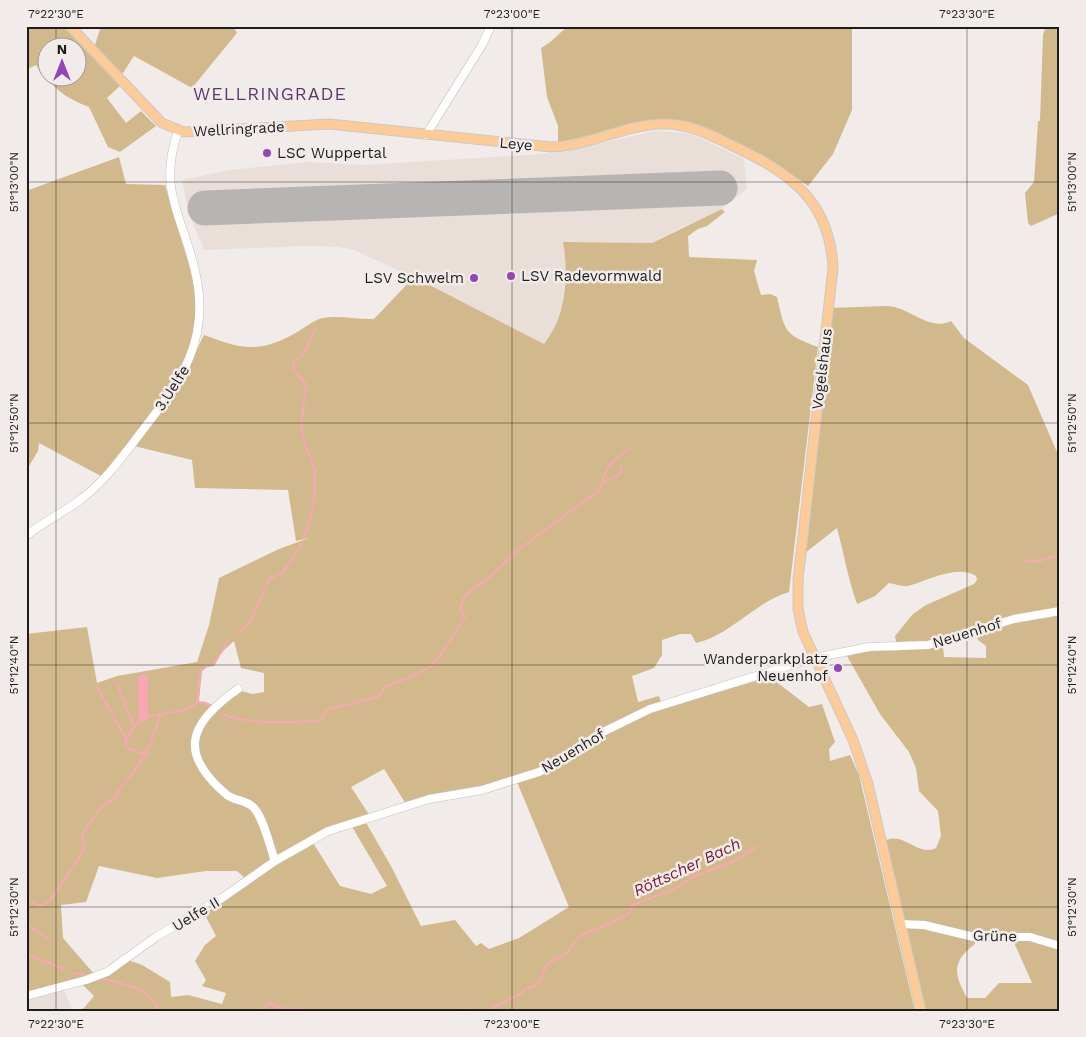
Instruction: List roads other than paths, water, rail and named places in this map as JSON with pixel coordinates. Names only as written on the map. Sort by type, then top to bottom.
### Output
[{"type":"main road","name":"Wellringrade","points":[[70,26],[162,123],[178,131],[197,133],[316,124]]},
{"type":"main road","name":"Leye","points":[[316,124],[551,147],[572,144],[649,125],[680,125],[712,135]]},
{"type":"main road","name":"Vogelshaus","points":[[712,135],[765,162],[799,186],[816,209],[830,243],[832,283],[797,590],[801,624],[814,658]]},
{"type":"main road","points":[[814,658],[861,760],[921,1011]]},
{"type":"street","points":[[426,135],[482,45],[491,26]]},
{"type":"street","name":"3.Uelfe","points":[[26,536],[79,501],[104,478],[175,388],[192,356],[199,329],[200,301],[194,265],[175,213],[171,194],[170,164],[178,131]]},
{"type":"street","name":"Neuenhof","points":[[275,861],[317,836],[345,825],[430,799],[482,790],[539,772],[563,759],[586,741],[650,708],[814,658],[869,647],[928,645],[1014,619],[1060,611]]},
{"type":"street","points":[[238,689],[206,717],[195,733],[195,750],[203,770],[225,794],[253,807],[260,818],[275,861]]},
{"type":"street","name":"Uelfe II","points":[[26,996],[86,980],[117,966],[147,943],[216,902],[275,861]]},
{"type":"street","name":"Grüne","points":[[901,924],[924,925],[974,937],[1030,937],[1060,946]]},
{"type":"waterway","points":[[303,537],[313,506],[315,473],[304,442],[302,429],[306,384],[293,369],[294,361],[304,354],[315,328]]},
{"type":"waterway","points":[[602,484],[606,472],[612,463],[630,449]]},
{"type":"waterway","points":[[222,714],[258,721],[321,721],[326,710],[378,697],[386,686],[414,676],[431,666],[438,659],[465,617],[460,609],[464,597],[489,578],[519,549],[600,490],[602,484],[620,474],[622,466]]},
{"type":"waterway","points":[[237,633],[250,623],[269,579],[283,572],[302,544]]},
{"type":"waterway","points":[[1025,561],[1040,561],[1060,554]]},
{"type":"waterway","points":[[213,665],[229,640]]},
{"type":"waterway","points":[[197,702],[200,671],[208,664]]},
{"type":"waterway","points":[[143,679],[143,717]]},
{"type":"waterway","points":[[117,683],[133,725]]},
{"type":"waterway","points":[[97,687],[126,739]]},
{"type":"waterway","points":[[197,702],[211,705]]},
{"type":"waterway","points":[[26,899],[41,906],[52,898],[78,860],[84,847],[82,835],[103,805],[116,799],[117,793],[146,755],[125,747],[132,730],[147,717],[182,711],[190,708],[197,702]]},
{"type":"waterway","points":[[146,755],[161,714]]},
{"type":"waterway","name":"Röttscher Bach","points":[[486,1011],[519,995],[527,988],[533,987],[538,983],[547,964],[567,953],[580,936],[622,918],[629,913],[632,905],[674,889],[693,877],[735,861],[758,846]]},
{"type":"waterway","points":[[26,924],[50,940]]},
{"type":"waterway","points":[[26,954],[64,969]]},
{"type":"waterway","points":[[74,973],[89,976]]},
{"type":"waterway","points":[[104,979],[129,985],[143,992],[150,997],[159,1011]]},
{"type":"waterway","name":"Röttscher Bach","points":[[259,1011],[269,1003],[280,1008],[324,1011]]},
{"type":"waterway","name":"Röttscher Bach","points":[[458,1011],[466,1008],[467,1011]]},
{"type":"place","name":"LSC Wuppertal","points":[[267,153]]},
{"type":"place","name":"LSV Radevormwald","points":[[511,276]]},
{"type":"place","name":"LSV Schwelm","points":[[474,278]]},
{"type":"place","name":"Wanderparkplatz Neuenhof","points":[[838,668]]},
{"type":"district","name":"WELLRINGRADE","points":[[270,93]]}]
